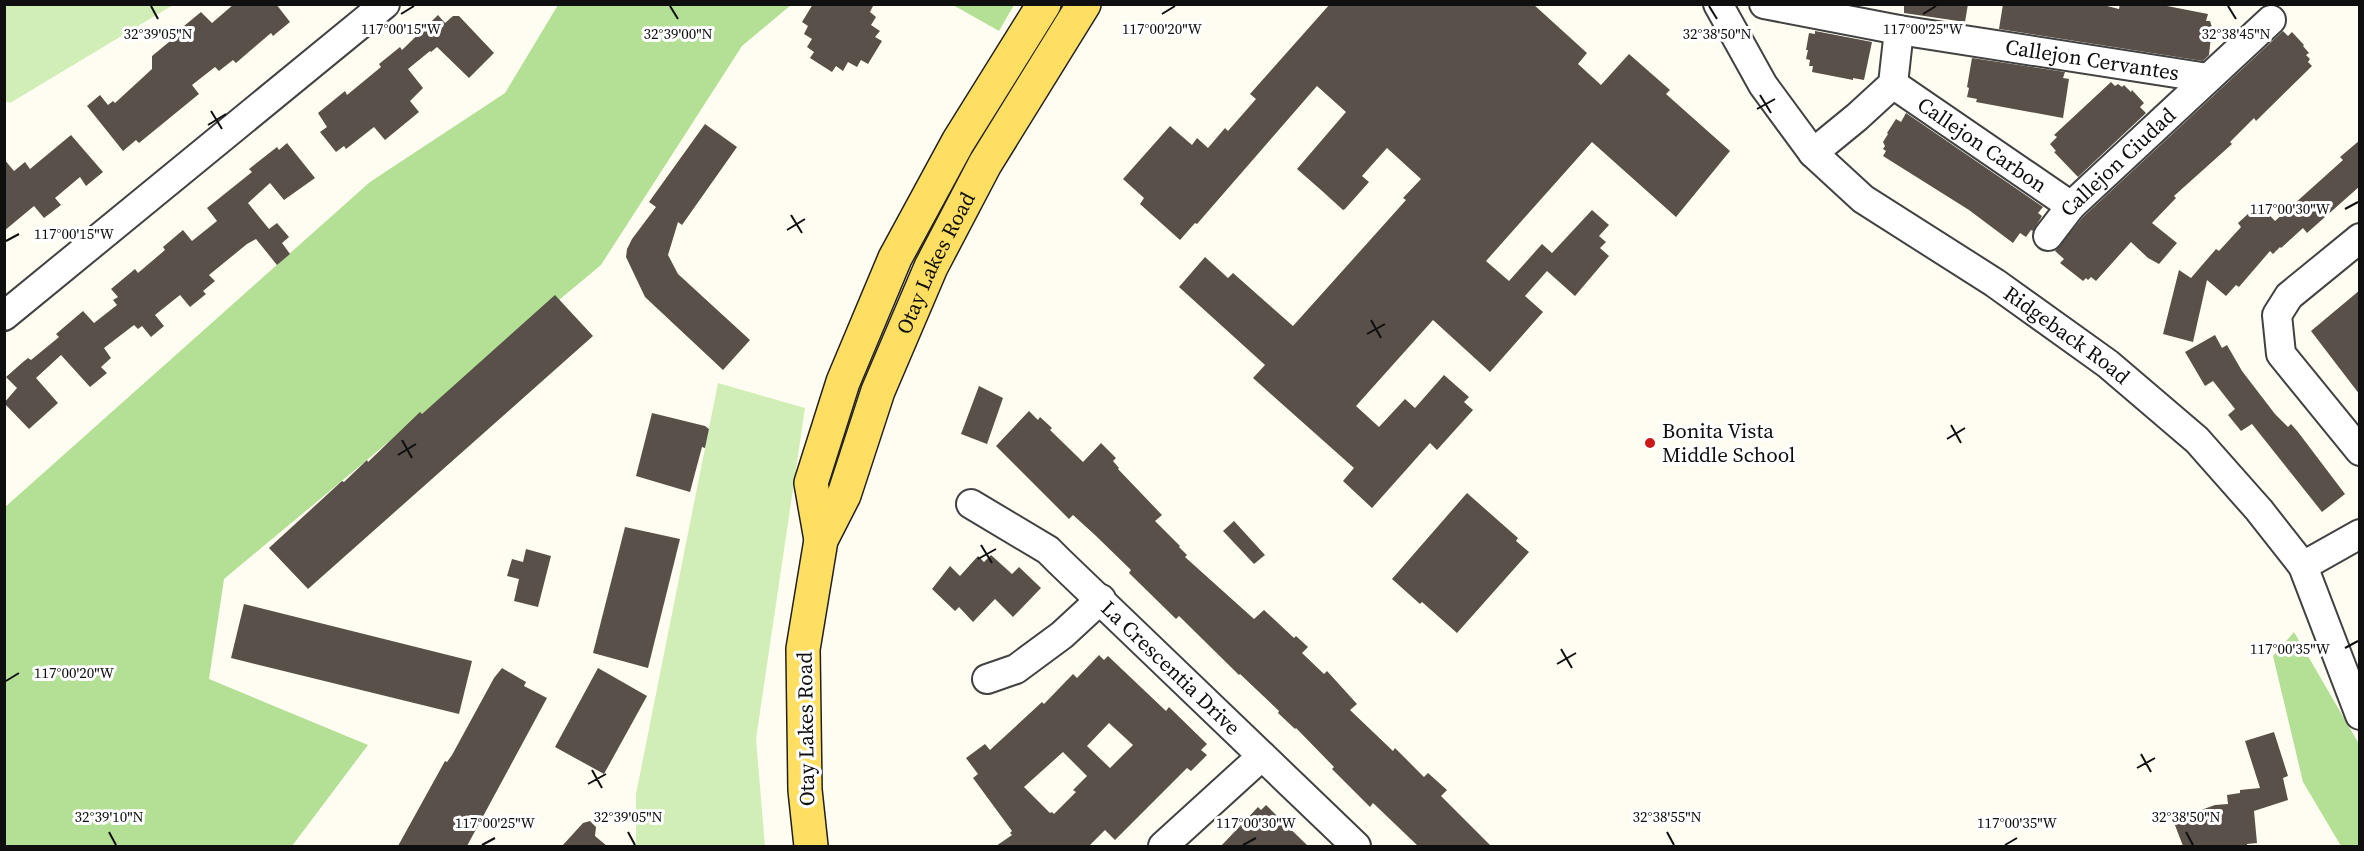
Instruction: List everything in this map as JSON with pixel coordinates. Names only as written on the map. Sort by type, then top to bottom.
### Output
[{"type":"main road","name":"Otay Lakes Road","points":[[821,540],[811,483],[843,381],[895,258],[958,142],[1044,4]]},
{"type":"main road","name":"Otay Lakes Road","points":[[811,846],[805,790],[803,649],[821,540],[844,495],[878,391],[931,267],[985,164],[1084,4]]},
{"type":"street","points":[[4,316],[385,4]]},
{"type":"street","name":"Ridgeback Road","points":[[1718,4],[1763,85],[1813,153],[1863,199],[1995,284],[2108,364],[2197,440],[2259,510],[2303,566],[2360,715]]},
{"type":"street","name":"Callejon Cervantes","points":[[1764,4],[1899,30],[2208,78]]},
{"type":"street","name":"Callejon Ciudad","points":[[2048,236],[2071,206],[2271,20]]},
{"type":"street","points":[[1813,153],[1893,84],[1899,30]]},
{"type":"street","name":"Callejon Carbon","points":[[1893,84],[2071,206]]},
{"type":"street","points":[[2360,238],[2289,296],[2277,315],[2282,354],[2360,451]]},
{"type":"street","name":"La Crescentia Drive","points":[[971,504],[1048,550],[1356,846]]},
{"type":"street","points":[[2303,566],[2360,534]]},
{"type":"street","points":[[987,679],[1016,669],[1062,635],[1101,599]]},
{"type":"street","points":[[1163,846],[1263,756]]},
{"type":"green space","points":[[5,4],[173,5],[10,103],[5,101]]},
{"type":"green space","points":[[558,5],[791,5],[742,46],[601,265],[224,579],[209,679],[368,745],[292,846],[5,846],[4,508],[370,182],[505,93]]},
{"type":"green space","points":[[953,5],[1014,5],[999,31]]},
{"type":"green space","points":[[718,383],[805,408],[756,739],[765,846],[636,846],[636,794]]},
{"type":"green space","points":[[2294,632],[2359,744],[2359,846],[2341,846],[2303,782],[2273,656]]},
{"type":"building","points":[[234,4],[276,4],[290,22],[273,36],[271,33],[236,63],[233,60],[219,71],[215,67],[192,85],[199,94],[139,143],[136,140],[123,151],[87,106],[100,95],[108,105],[113,101],[115,103],[152,69],[152,56],[186,28],[184,26],[201,12],[212,23]]},
{"type":"building","points":[[813,4],[874,4],[870,12],[876,17],[871,25],[880,31],[875,37],[882,41],[868,64],[861,60],[857,67],[848,62],[843,71],[836,66],[832,72],[810,58],[814,52],[807,47],[812,39],[804,34],[808,26],[802,22]]},
{"type":"building","points":[[1330,4],[1533,4],[1587,53],[1578,64],[1601,85],[1629,54],[1670,90],[1666,94],[1730,151],[1676,217],[1592,142],[1486,261],[1509,281],[1542,244],[1552,253],[1592,210],[1609,225],[1599,236],[1606,242],[1600,248],[1609,256],[1575,296],[1547,271],[1525,296],[1543,312],[1490,372],[1433,320],[1356,406],[1379,427],[1405,399],[1415,408],[1444,375],[1469,397],[1464,402],[1473,410],[1437,450],[1430,443],[1372,508],[1343,481],[1354,468],[1253,378],[1265,365],[1179,287],[1205,257],[1228,278],[1233,273],[1293,326],[1406,200],[1403,198],[1421,179],[1387,148],[1362,176],[1369,182],[1343,210],[1297,169],[1346,112],[1317,86],[1197,224],[1195,223],[1180,240],[1140,204],[1144,198],[1123,179],[1170,126],[1192,145],[1197,138],[1208,148],[1225,128],[1228,131],[1256,99],[1250,94]]},
{"type":"building","points":[[1904,4],[1968,4],[1965,22],[1904,13]]},
{"type":"building","points":[[2003,4],[2099,4],[2119,9],[2120,4],[2167,4],[2167,6],[2208,14],[2206,21],[2210,21],[2212,27],[2209,55],[2203,61],[1999,29]]},
{"type":"building","points":[[438,15],[445,23],[453,16],[459,16],[494,53],[469,78],[437,47],[430,51],[408,69],[423,88],[410,101],[419,112],[385,140],[374,127],[346,149],[344,146],[336,152],[320,132],[327,127],[318,113],[345,91],[347,95],[381,67],[379,64],[400,47],[402,50]]},
{"type":"building","points":[[1815,31],[1872,42],[1864,80],[1812,72],[1813,66],[1809,66],[1810,60],[1806,59],[1808,50],[1806,50],[1809,33],[1815,34]]},
{"type":"building","points":[[2283,31],[2288,36],[2292,32],[2304,45],[2309,53],[2306,55],[2310,59],[2308,62],[2312,66],[2256,121],[2254,118],[2230,142],[2232,144],[2174,196],[2176,198],[2152,223],[2177,243],[2159,264],[2148,258],[2131,242],[2096,281],[2091,277],[2083,281],[2060,263],[2064,259],[2055,251],[2083,217]]},
{"type":"building","points":[[1972,58],[2065,72],[2063,78],[2069,79],[2063,118],[1976,102],[1977,99],[1967,97]]},
{"type":"building","points":[[2111,82],[2115,86],[2124,85],[2131,92],[2132,90],[2144,103],[2140,107],[2146,113],[2078,177],[2054,152],[2056,151],[2050,144],[2057,137],[2054,135]]},
{"type":"building","points":[[1906,113],[2043,207],[2038,213],[2042,216],[2033,231],[2031,230],[2026,237],[2020,233],[2013,243],[1969,210],[1883,156],[1886,151],[1883,149],[1885,146],[1883,142],[1887,133],[1896,119],[1901,122]]},
{"type":"building","points":[[705,124],[737,147],[682,225],[678,222],[668,255],[678,274],[750,340],[723,370],[645,297],[626,257],[632,239],[656,207],[649,202]]},
{"type":"building","points":[[71,135],[103,172],[86,186],[80,177],[55,198],[61,205],[44,218],[34,206],[4,231],[4,159],[14,171],[25,162],[30,169]]},
{"type":"building","points":[[2360,140],[2360,186],[2307,233],[2303,228],[2273,254],[2270,251],[2239,287],[2236,285],[2226,296],[2207,280],[2193,342],[2163,334],[2179,270],[2191,278],[2216,249],[2219,251],[2241,227],[2238,223],[2259,204],[2275,221],[2343,160],[2340,157]]},
{"type":"building","points":[[287,143],[315,178],[284,200],[270,183],[248,203],[269,229],[277,223],[289,237],[282,243],[290,254],[277,265],[256,239],[247,244],[209,275],[215,281],[203,291],[206,294],[190,307],[180,295],[155,315],[164,326],[151,337],[142,326],[138,329],[134,325],[104,348],[111,358],[101,367],[107,373],[90,387],[61,355],[36,378],[58,403],[29,429],[4,403],[17,388],[6,377],[28,358],[31,360],[59,337],[56,334],[83,311],[94,323],[117,305],[113,300],[118,297],[111,289],[135,269],[138,273],[165,250],[163,247],[183,230],[192,241],[217,221],[207,208],[252,172],[249,169],[277,147],[279,150]]},
{"type":"building","points":[[2360,290],[2360,395],[2311,331]]},
{"type":"building","points":[[555,295],[593,336],[308,589],[269,548],[342,481],[344,482],[367,460],[368,462],[420,412],[422,414]]},
{"type":"building","points":[[2215,335],[2222,348],[2227,345],[2242,371],[2275,414],[2288,427],[2291,424],[2298,432],[2345,494],[2322,512],[2252,424],[2241,431],[2228,415],[2235,409],[2213,381],[2205,386],[2185,352]]},
{"type":"building","points":[[979,386],[1003,398],[987,444],[961,434]]},
{"type":"building","points":[[1029,411],[1038,420],[1040,417],[1052,428],[1050,430],[1083,462],[1101,443],[1116,458],[1113,461],[1118,469],[1162,515],[1155,521],[1180,546],[1187,555],[1185,557],[1254,619],[1264,610],[1294,638],[1296,636],[1308,647],[1302,653],[1324,674],[1327,671],[1357,704],[1350,710],[1393,751],[1395,748],[1424,777],[1428,773],[1447,790],[1441,796],[1491,846],[1418,846],[1373,803],[1370,807],[1296,728],[1278,713],[1279,711],[1179,616],[1176,619],[1129,573],[1131,570],[1095,535],[1073,515],[1069,519],[996,446]]},
{"type":"building","points":[[652,413],[705,426],[709,429],[690,492],[636,476]]},
{"type":"building","points":[[1467,493],[1518,538],[1516,541],[1529,552],[1457,633],[1392,579]]},
{"type":"building","points":[[1234,521],[1265,555],[1254,564],[1223,531]]},
{"type":"building","points":[[625,527],[680,539],[648,668],[593,653]]},
{"type":"building","points":[[526,549],[551,556],[538,607],[514,601],[519,579],[507,576],[512,559],[523,562]]},
{"type":"building","points":[[991,555],[1012,574],[1019,567],[1041,588],[1013,617],[995,599],[973,622],[959,607],[955,611],[932,589],[950,566],[960,576],[978,556],[984,562]]},
{"type":"building","points":[[244,604],[472,661],[459,714],[231,658]]},
{"type":"building","points":[[1099,655],[1104,660],[1108,656],[1166,711],[1169,707],[1207,744],[1201,750],[1207,755],[1191,771],[1187,768],[1115,840],[1105,830],[1089,846],[996,846],[1012,835],[1010,833],[1012,831],[973,778],[978,774],[966,758],[985,744],[990,750],[1042,702],[1044,704],[1073,674],[1077,678]],"holes":[[[1109,723],[1133,745],[1110,768],[1087,746]],[[1063,752],[1087,776],[1073,790],[1076,792],[1054,814],[1050,813],[1024,787]]]},
{"type":"building","points":[[502,668],[526,682],[524,686],[547,698],[467,846],[398,846],[445,761],[447,762],[452,755],[494,678]]},
{"type":"building","points":[[598,668],[647,696],[604,774],[555,747]]},
{"type":"building","points":[[2274,732],[2288,776],[2283,778],[2288,800],[2254,811],[2257,843],[2247,844],[2247,846],[2183,846],[2173,820],[2215,805],[2228,804],[2227,795],[2240,793],[2240,790],[2260,788],[2245,741]]},
{"type":"building","points":[[1266,805],[1308,846],[1221,846],[1258,807],[1261,810]]},
{"type":"building","points":[[590,821],[596,827],[595,836],[607,846],[562,846],[583,823]]},
{"type":"place","name":"Bonita Vista Middle School","points":[[1650,443]]}]
